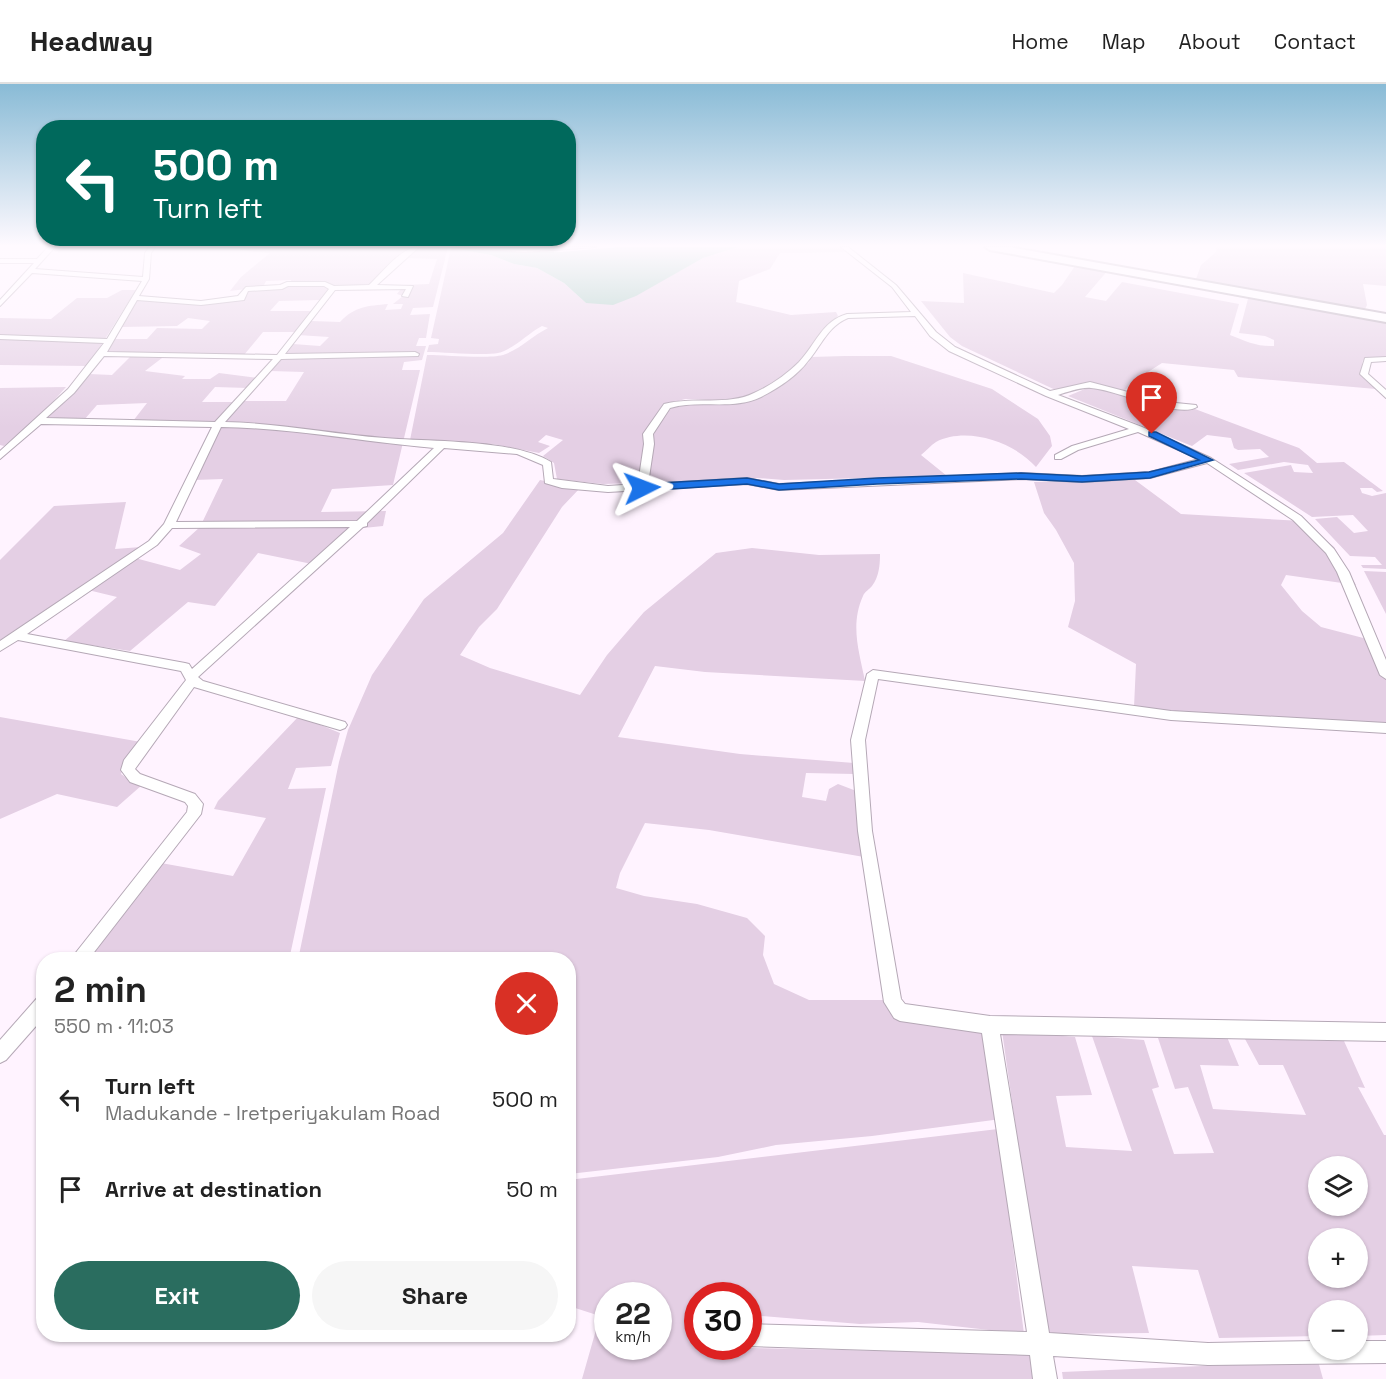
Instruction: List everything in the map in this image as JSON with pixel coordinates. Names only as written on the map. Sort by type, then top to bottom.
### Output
[{"type":"highway","points":[[1327,307],[1386,318]]},
{"type":"street","points":[[0,456],[71,391],[102,354],[130,307]]},
{"type":"street","points":[[0,647],[153,543],[169,525],[218,424],[279,357],[318,307]]},
{"type":"street","points":[[911,307],[933,334],[952,349],[1049,394],[1139,429],[1208,460],[1297,518],[1330,551],[1343,572],[1382,657],[1386,675]]},
{"type":"street","points":[[642,488],[649,444],[648,434],[667,406],[691,399],[731,402],[747,400],[760,394],[805,360],[821,335],[837,319],[856,315],[916,314]]},
{"type":"street","points":[[0,337],[109,341]]},
{"type":"street","points":[[102,354],[279,357],[415,354]]},
{"type":"street","points":[[1386,360],[1368,360],[1364,374],[1386,395]]},
{"type":"street","points":[[1049,394],[1090,385],[1167,405],[1193,407]]},
{"type":"street","points":[[40,421],[218,424],[518,451],[548,464],[548,481],[562,485],[608,489],[747,481],[779,487],[1021,476],[1082,479],[1150,475],[1208,460]]},
{"type":"street","points":[[1058,457],[1075,448],[1139,429]]},
{"type":"street","points":[[84,952],[194,813],[196,804],[190,798],[135,778],[128,770],[129,764],[192,679],[261,611],[363,524],[442,445]]},
{"type":"street","points":[[169,525],[363,524]]},
{"type":"street","points":[[16,636],[185,667],[192,679],[199,684],[340,725]]},
{"type":"street","points":[[1386,728],[1226,721],[1139,712],[950,682],[873,674],[858,740],[865,831],[893,1002],[900,1011],[990,1025],[1386,1032]]},
{"type":"street","points":[[0,1054],[36,1012]]},
{"type":"street","points":[[990,1025],[1045,1379]]},
{"type":"street","points":[[762,1335],[1040,1344],[1208,1354],[1386,1352]]},
{"type":"shaded area","points":[[65,307],[125,307],[88,366],[0,365],[0,318],[51,319]]},
{"type":"shaded area","points":[[133,307],[273,307],[270,311],[312,311],[295,332],[263,332],[244,355],[107,353],[115,339],[147,339],[157,328],[202,329],[210,321],[188,318],[177,326],[121,327]]},
{"type":"shaded area","points":[[364,307],[402,307],[424,307],[413,308],[410,315],[430,314],[426,338],[419,338],[416,346],[426,346],[422,360],[404,362],[402,370],[420,370],[393,485],[332,489],[321,512],[386,511],[383,526],[354,529],[312,564],[258,553],[215,606],[188,602],[130,651],[64,641],[117,597],[88,590],[135,558],[180,570],[201,554],[179,546],[200,527],[223,479],[194,480],[223,421],[244,401],[286,401],[304,372],[270,371],[293,344],[320,346],[329,337],[298,335],[311,321],[340,322],[351,313]]},
{"type":"shaded area","points":[[438,307],[759,307],[791,315],[836,312],[838,316],[826,326],[804,360],[757,394],[733,401],[685,399],[665,405],[646,432],[639,483],[603,484],[557,479],[554,463],[543,456],[563,440],[546,435],[538,442],[550,446],[539,453],[493,444],[410,440],[427,355],[477,357],[503,355],[515,350],[548,328],[542,326],[510,348],[491,354],[427,352],[429,345],[438,344],[439,339],[431,338]]},
{"type":"shaded area","points":[[926,307],[1238,307],[1230,335],[1257,345],[1274,346],[1274,340],[1265,336],[1239,333],[1246,307],[1317,307],[1386,320],[1386,358],[1368,357],[1363,360],[1362,368],[1365,376],[1376,389],[1238,377],[1234,370],[1162,363],[1134,381],[1123,392],[1088,384],[1062,393],[962,346],[950,337]]},
{"type":"shaded area","points":[[1345,307],[1366,307],[1364,311]]},
{"type":"shaded area","points":[[891,356],[992,389],[1038,419],[1050,436],[1052,446],[1036,467],[1015,450],[989,439],[975,436],[948,437],[936,442],[921,455],[947,476],[784,480],[757,478],[645,484],[652,439],[656,429],[668,411],[678,404],[742,404],[759,397],[785,381],[809,362],[811,357]]},
{"type":"shaded area","points":[[130,357],[162,358],[145,371],[185,376],[182,379],[210,379],[219,373],[257,378],[248,388],[215,387],[202,402],[234,402],[214,423],[133,421],[147,403],[97,405],[84,420],[44,419],[76,391],[89,374],[112,375]]},
{"type":"shaded area","points":[[1092,386],[1166,406],[1195,409],[1299,448],[1317,463],[1344,462],[1383,491],[1360,488],[1362,493],[1372,496],[1386,493],[1386,569],[1363,568],[1361,565],[1382,565],[1375,557],[1350,556],[1315,519],[1337,517],[1354,533],[1368,531],[1353,515],[1312,517],[1244,473],[1291,465],[1294,472],[1313,473],[1308,465],[1284,462],[1238,470],[1229,464],[1269,457],[1260,449],[1238,450],[1234,448],[1231,438],[1207,435],[1192,446],[1068,396]]},
{"type":"shaded area","points":[[66,387],[43,413],[4,446],[0,445],[0,388]]},
{"type":"shaded area","points":[[540,480],[580,488],[562,507],[497,609],[479,627],[460,655],[490,668],[580,695],[607,655],[644,612],[716,553],[752,548],[819,555],[880,554],[876,579],[864,594],[857,617],[858,649],[865,681],[705,672],[655,666],[618,737],[740,754],[854,763],[854,774],[806,773],[802,797],[826,801],[829,789],[838,784],[859,792],[864,857],[709,830],[645,823],[620,873],[616,888],[644,896],[697,904],[747,918],[765,936],[763,955],[774,984],[809,1000],[887,1000],[987,1029],[1001,1119],[872,1136],[776,1145],[718,1157],[576,1173],[576,952],[300,952],[339,762],[348,730],[372,675],[424,599],[503,533]]},
{"type":"shaded area","points":[[1135,480],[1181,514],[1302,521],[1334,547],[1356,585],[1286,575],[1281,585],[1302,611],[1321,627],[1371,640],[1386,661],[1386,725],[1210,716],[1134,707],[1136,664],[1068,627],[1075,601],[1074,563],[1044,513],[1034,482]]},
{"type":"shaded area","points":[[126,502],[115,549],[141,547],[0,640],[0,560],[54,506]]},
{"type":"shaded area","points":[[1364,571],[1386,572],[1386,614]]},
{"type":"shaded area","points":[[299,716],[340,733],[331,766],[296,768],[288,789],[326,788],[291,952],[90,952],[161,863],[233,876],[266,818],[214,809],[218,801]]},
{"type":"shaded area","points":[[0,717],[141,742],[125,764],[121,774],[142,785],[117,807],[57,794],[0,819]]},
{"type":"shaded area","points":[[1002,1031],[1075,1037],[1092,1095],[1056,1096],[1066,1147],[1132,1151],[1092,1036],[1144,1040],[1159,1087],[1152,1089],[1174,1154],[1214,1153],[1188,1087],[1175,1089],[1158,1038],[1227,1037],[1239,1066],[1200,1065],[1213,1109],[1306,1115],[1283,1065],[1259,1065],[1245,1039],[1344,1041],[1365,1088],[1358,1087],[1386,1135],[1386,1335],[1368,1336],[1368,1300],[1308,1300],[1308,1336],[1219,1338],[1198,1270],[1132,1266],[1149,1333],[1045,1334]]},
{"type":"shaded area","points":[[998,1129],[1024,1334],[918,1322],[860,1324],[762,1316],[762,1282],[684,1282],[684,1360],[762,1360],[762,1348],[1035,1354],[1039,1379],[582,1379],[594,1337],[594,1360],[672,1360],[672,1282],[594,1282],[594,1314],[576,1308],[576,1179]]},
{"type":"shaded area","points":[[1318,1361],[1323,1379],[1063,1379],[1062,1372]]},
{"type":"route","points":[[642,488],[747,481],[779,487],[817,483],[1021,476],[1082,479],[1150,475],[1208,460],[1152,434]]}]
